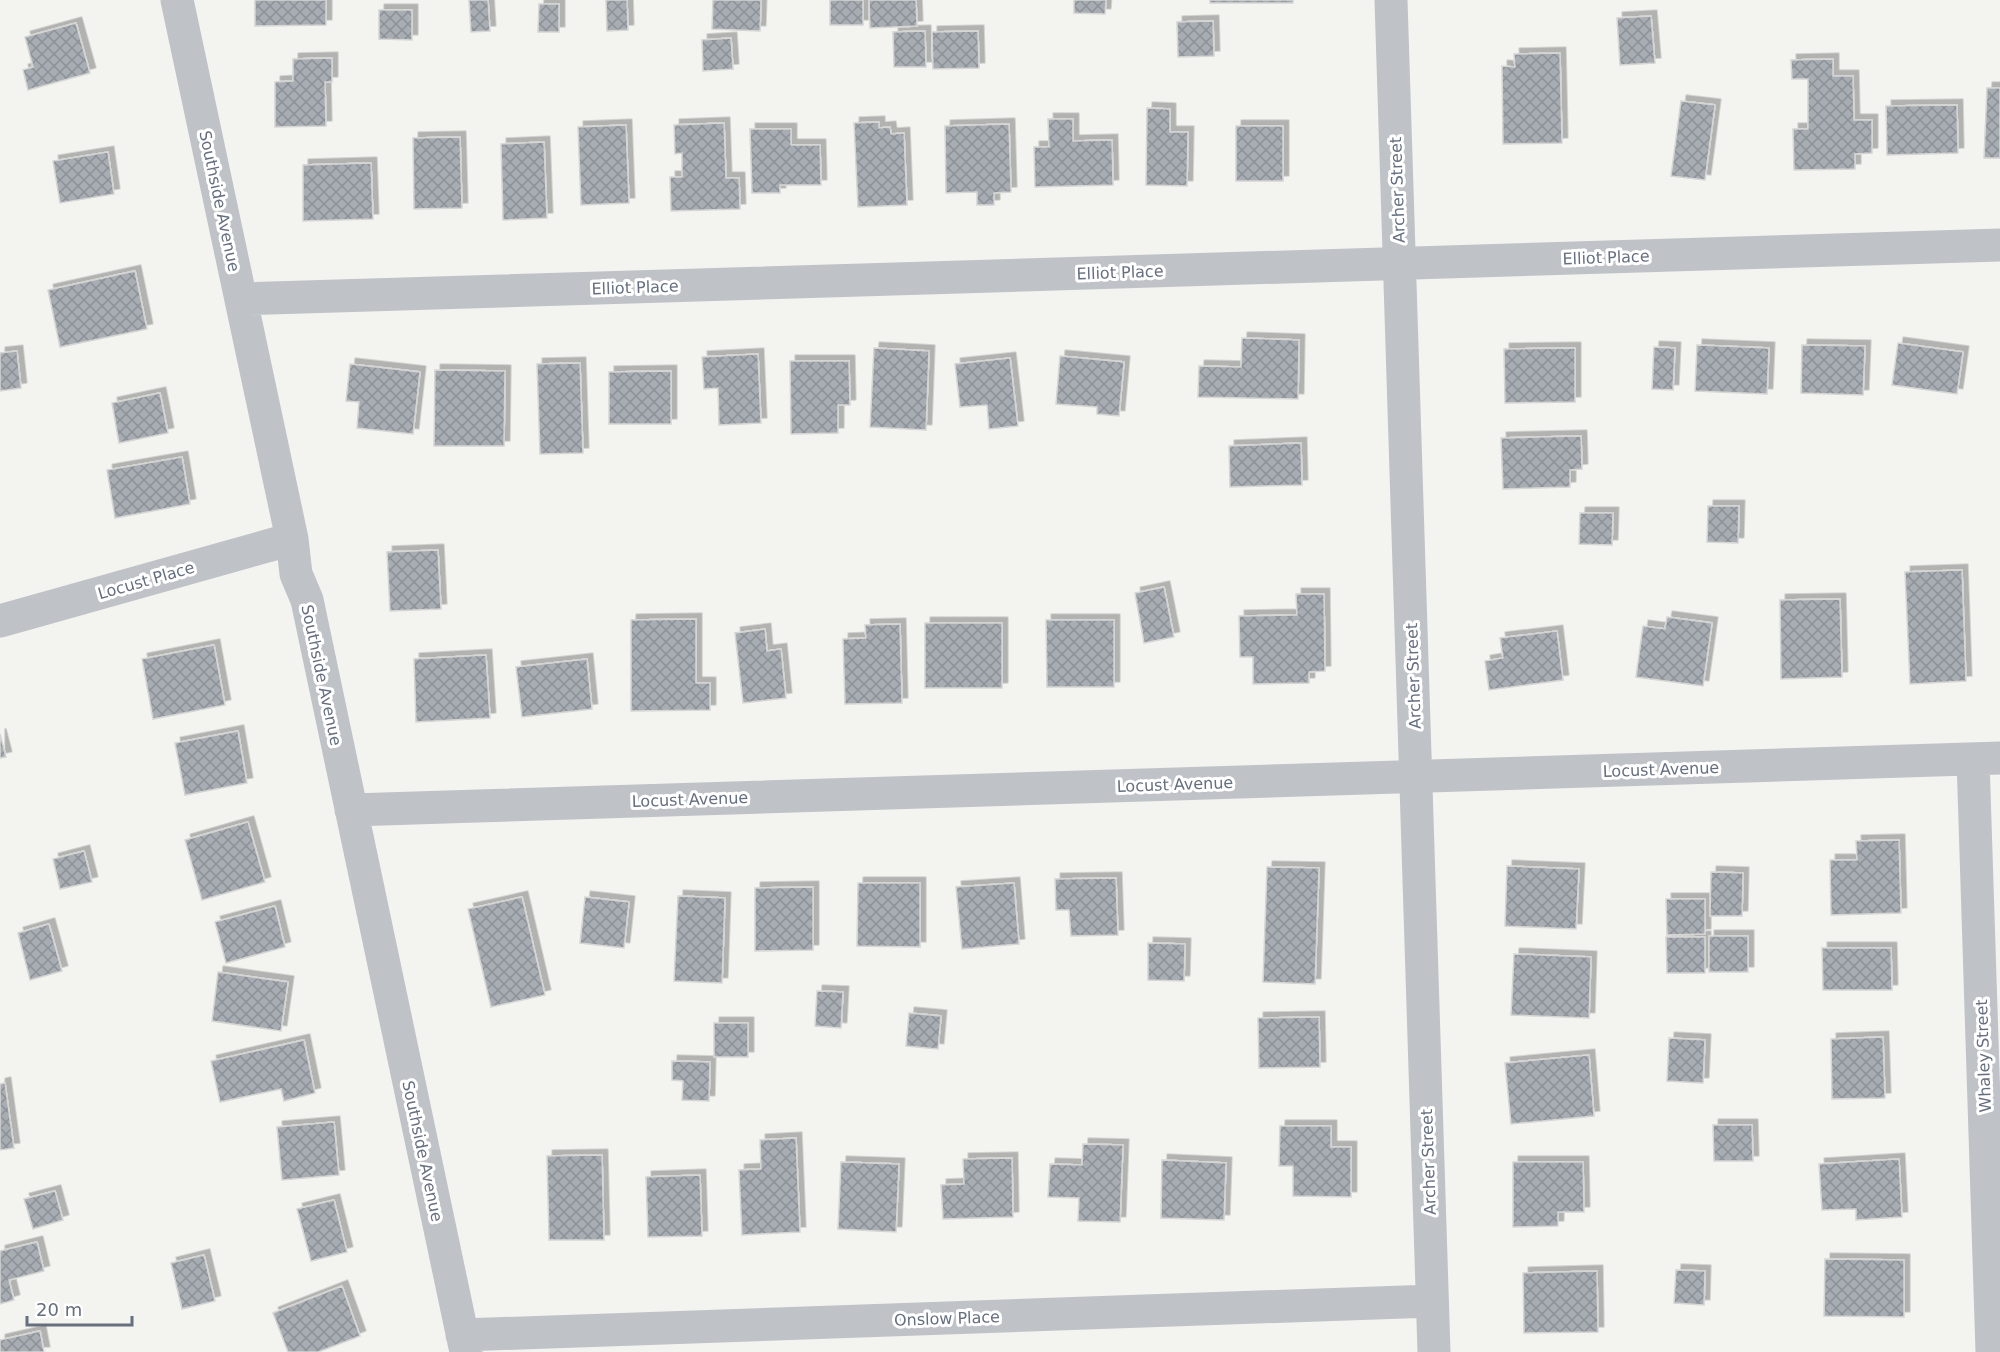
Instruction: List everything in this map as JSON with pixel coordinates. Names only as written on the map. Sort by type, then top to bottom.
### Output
[{"type":"street","name":"Southside Avenue","points":[[177,0],[292,539],[296,574],[307,600],[464,1343]]},
{"type":"street","name":"Archer Street","points":[[1391,0],[1434,1352]]},
{"type":"street","name":"Elliot Place","points":[[241,299],[2000,245]]},
{"type":"street","name":"Locust Place","points":[[0,621],[292,539]]},
{"type":"street","name":"Locust Avenue","points":[[351,810],[1986,759]]},
{"type":"street","name":"Whaley Street","points":[[1986,759],[1992,1352]]},
{"type":"street","name":"Onslow Place","points":[[464,1343],[1432,1301]]},
{"type":"building","points":[[255,0],[326,0],[326,25],[255,26]]},
{"type":"building","points":[[469,0],[488,0],[490,31],[471,32]]},
{"type":"building","points":[[606,0],[627,0],[628,30],[607,31]]},
{"type":"building","points":[[713,0],[761,0],[760,31],[712,29]]},
{"type":"building","points":[[830,0],[863,0],[863,25],[830,25]]},
{"type":"building","points":[[869,0],[916,0],[917,26],[870,28]]},
{"type":"building","points":[[1074,0],[1106,0],[1105,14],[1074,13]]},
{"type":"building","points":[[1210,0],[1293,0],[1293,3],[1210,3]]},
{"type":"building","points":[[539,4],[559,4],[559,32],[538,32]]},
{"type":"building","points":[[379,10],[412,10],[412,40],[379,39]]},
{"type":"building","points":[[1651,16],[1655,63],[1620,65],[1617,18]]},
{"type":"building","points":[[1213,21],[1214,56],[1178,57],[1177,22]]},
{"type":"building","points":[[76,23],[90,73],[28,90],[23,70],[33,67],[25,37]]},
{"type":"building","points":[[925,31],[926,67],[894,67],[893,32]]},
{"type":"building","points":[[978,31],[979,68],[933,69],[932,32]]},
{"type":"building","points":[[731,38],[733,69],[703,71],[702,40]]},
{"type":"building","points":[[1560,53],[1562,143],[1503,144],[1502,66],[1515,67],[1514,54]]},
{"type":"building","points":[[332,58],[332,82],[325,82],[326,126],[275,127],[275,82],[293,81],[293,59]]},
{"type":"building","points":[[1833,59],[1833,76],[1853,76],[1854,120],[1872,120],[1872,153],[1855,154],[1855,169],[1794,170],[1793,129],[1808,129],[1808,79],[1792,79],[1791,60]]},
{"type":"building","points":[[1987,88],[2000,88],[2000,158],[1984,158]]},
{"type":"building","points":[[1681,101],[1715,105],[1705,180],[1671,176]]},
{"type":"building","points":[[1957,105],[1958,153],[1887,155],[1886,106]]},
{"type":"building","points":[[1147,108],[1170,109],[1170,132],[1188,132],[1187,186],[1146,185]]},
{"type":"building","points":[[1048,119],[1073,119],[1073,141],[1112,140],[1113,185],[1035,187],[1034,147],[1049,147]]},
{"type":"building","points":[[879,122],[879,128],[890,127],[891,134],[904,133],[907,205],[858,207],[854,123]]},
{"type":"building","points":[[724,123],[726,178],[739,178],[740,209],[671,211],[670,177],[682,177],[682,153],[675,154],[674,125]]},
{"type":"building","points":[[1009,124],[1011,192],[994,193],[994,205],[977,205],[977,192],[946,193],[945,126]]},
{"type":"building","points":[[626,125],[629,203],[581,205],[578,127]]},
{"type":"building","points":[[1236,126],[1283,126],[1283,181],[1236,181]]},
{"type":"building","points":[[750,129],[791,129],[791,145],[820,145],[821,185],[780,185],[780,193],[752,193]]},
{"type":"building","points":[[460,137],[462,208],[414,209],[413,138]]},
{"type":"building","points":[[544,142],[547,218],[503,220],[501,144]]},
{"type":"building","points":[[108,152],[114,194],[60,203],[53,161]]},
{"type":"building","points":[[371,163],[373,219],[303,221],[303,165]]},
{"type":"building","points":[[135,271],[147,329],[60,347],[48,290]]},
{"type":"building","points":[[1242,338],[1299,340],[1298,399],[1198,397],[1199,366],[1241,367]]},
{"type":"building","points":[[1898,343],[1963,352],[1957,394],[1892,385]]},
{"type":"building","points":[[1697,345],[1769,348],[1767,394],[1695,391]]},
{"type":"building","points":[[1802,345],[1865,346],[1863,395],[1801,393]]},
{"type":"building","points":[[1654,347],[1675,348],[1673,390],[1652,389]]},
{"type":"building","points":[[874,348],[929,351],[926,430],[870,427]]},
{"type":"building","points":[[1575,348],[1575,402],[1505,403],[1504,349]]},
{"type":"building","points":[[17,351],[21,388],[0,391],[0,353]]},
{"type":"building","points":[[758,354],[761,423],[719,425],[718,388],[704,389],[702,357]]},
{"type":"building","points":[[1060,356],[1124,362],[1119,416],[1097,414],[1097,407],[1056,404]]},
{"type":"building","points":[[1010,358],[1018,426],[989,429],[987,405],[960,407],[955,364]]},
{"type":"building","points":[[790,361],[849,361],[850,405],[838,405],[838,433],[791,434]]},
{"type":"building","points":[[580,363],[583,453],[540,454],[537,364]]},
{"type":"building","points":[[350,364],[420,372],[413,434],[357,428],[359,402],[346,401]]},
{"type":"building","points":[[435,370],[505,371],[504,446],[434,446]]},
{"type":"building","points":[[671,371],[671,424],[609,424],[609,372]]},
{"type":"building","points":[[160,393],[168,433],[119,443],[112,403]]},
{"type":"building","points":[[1581,436],[1582,469],[1570,470],[1570,487],[1503,489],[1501,438]]},
{"type":"building","points":[[1301,443],[1302,485],[1230,487],[1229,446]]},
{"type":"building","points":[[182,457],[190,504],[115,518],[107,470]]},
{"type":"building","points":[[1708,506],[1739,506],[1738,543],[1707,542]]},
{"type":"building","points":[[1580,513],[1613,513],[1612,545],[1579,544]]},
{"type":"building","points":[[438,550],[441,609],[390,611],[387,552]]},
{"type":"building","points":[[1962,570],[1966,681],[1910,684],[1905,572]]},
{"type":"building","points":[[1164,587],[1174,637],[1144,643],[1135,593]]},
{"type":"building","points":[[1296,594],[1324,594],[1325,671],[1309,672],[1309,683],[1253,684],[1253,657],[1240,657],[1239,616],[1297,615]]},
{"type":"building","points":[[1840,599],[1842,677],[1781,679],[1780,600]]},
{"type":"building","points":[[1667,617],[1712,623],[1703,686],[1636,677],[1643,626],[1665,629]]},
{"type":"building","points":[[696,619],[696,683],[710,683],[710,710],[631,711],[631,620]]},
{"type":"building","points":[[1046,620],[1114,620],[1114,687],[1047,687]]},
{"type":"building","points":[[925,623],[1002,623],[1002,688],[925,688]]},
{"type":"building","points":[[900,624],[902,703],[845,704],[843,639],[866,638],[865,625]]},
{"type":"building","points":[[765,629],[767,651],[781,649],[786,698],[743,703],[735,633]]},
{"type":"building","points":[[1557,631],[1563,680],[1489,690],[1485,661],[1503,658],[1500,638]]},
{"type":"building","points":[[214,645],[225,705],[153,719],[142,659]]},
{"type":"building","points":[[486,655],[490,718],[416,722],[414,659]]},
{"type":"building","points":[[587,659],[592,709],[522,717],[516,667]]},
{"type":"building","points":[[238,731],[247,783],[185,795],[175,743]]},
{"type":"building","points":[[0,734],[6,757],[0,758]]},
{"type":"building","points":[[248,822],[265,882],[202,900],[185,840]]},
{"type":"building","points":[[1899,840],[1901,913],[1831,915],[1830,860],[1857,860],[1856,841]]},
{"type":"building","points":[[84,851],[92,882],[60,889],[53,859]]},
{"type":"building","points":[[1507,866],[1579,869],[1576,929],[1505,926]]},
{"type":"building","points":[[1267,867],[1319,868],[1315,984],[1263,982]]},
{"type":"building","points":[[1711,872],[1743,873],[1742,916],[1710,916]]},
{"type":"building","points":[[1116,878],[1118,935],[1071,936],[1069,910],[1056,910],[1055,879]]},
{"type":"building","points":[[858,883],[920,883],[920,947],[857,946]]},
{"type":"building","points":[[1014,883],[1019,944],[962,949],[956,887]]},
{"type":"building","points":[[813,887],[813,950],[755,951],[755,888]]},
{"type":"building","points":[[678,896],[725,898],[722,983],[674,981]]},
{"type":"building","points":[[522,897],[545,995],[491,1007],[468,909]]},
{"type":"building","points":[[585,897],[629,902],[624,948],[580,943]]},
{"type":"building","points":[[1666,899],[1705,899],[1705,934],[1667,935]]},
{"type":"building","points":[[275,906],[285,947],[226,963],[215,922]]},
{"type":"building","points":[[49,924],[62,971],[30,980],[18,933]]},
{"type":"building","points":[[1709,936],[1748,936],[1748,972],[1709,972]]},
{"type":"building","points":[[1666,937],[1705,937],[1705,973],[1667,973]]},
{"type":"building","points":[[1148,943],[1185,944],[1184,981],[1148,980]]},
{"type":"building","points":[[1822,948],[1891,948],[1892,990],[1823,990]]},
{"type":"building","points":[[1514,954],[1591,957],[1589,1018],[1511,1015]]},
{"type":"building","points":[[218,972],[288,982],[281,1031],[212,1021]]},
{"type":"building","points":[[817,991],[843,992],[841,1028],[815,1026]]},
{"type":"building","points":[[909,1013],[941,1016],[938,1049],[906,1046]]},
{"type":"building","points":[[1319,1017],[1320,1067],[1259,1068],[1258,1018]]},
{"type":"building","points":[[714,1023],[748,1023],[748,1057],[714,1057]]},
{"type":"building","points":[[1883,1037],[1885,1098],[1832,1099],[1831,1039]]},
{"type":"building","points":[[1669,1038],[1705,1040],[1703,1083],[1667,1081]]},
{"type":"building","points":[[304,1040],[315,1093],[284,1101],[281,1089],[220,1102],[211,1061]]},
{"type":"building","points":[[1589,1055],[1594,1116],[1511,1124],[1505,1063]]},
{"type":"building","points":[[672,1061],[710,1062],[709,1101],[682,1100],[683,1081],[672,1080]]},
{"type":"building","points":[[5,1083],[14,1148],[0,1150],[0,1084]]},
{"type":"building","points":[[334,1122],[339,1175],[282,1180],[277,1127]]},
{"type":"building","points":[[1713,1125],[1752,1125],[1753,1161],[1714,1161]]},
{"type":"building","points":[[1280,1126],[1331,1126],[1331,1147],[1351,1147],[1351,1197],[1293,1196],[1293,1166],[1279,1166]]},
{"type":"building","points":[[796,1138],[800,1232],[742,1235],[739,1170],[761,1169],[760,1140]]},
{"type":"building","points":[[1083,1144],[1123,1145],[1120,1222],[1078,1221],[1079,1198],[1048,1197],[1050,1164],[1082,1165]]},
{"type":"building","points":[[602,1155],[604,1240],[549,1240],[547,1156]]},
{"type":"building","points":[[1012,1158],[1013,1217],[943,1219],[941,1185],[964,1184],[963,1159]]},
{"type":"building","points":[[1899,1159],[1902,1217],[1856,1220],[1856,1209],[1822,1210],[1819,1164]]},
{"type":"building","points":[[1162,1160],[1226,1163],[1224,1220],[1161,1218]]},
{"type":"building","points":[[841,1162],[899,1164],[896,1232],[838,1229]]},
{"type":"building","points":[[1513,1162],[1583,1162],[1584,1212],[1558,1212],[1558,1226],[1513,1227]]},
{"type":"building","points":[[700,1175],[702,1236],[648,1237],[646,1177]]},
{"type":"building","points":[[55,1191],[63,1220],[33,1229],[24,1199]]},
{"type":"building","points":[[334,1200],[347,1252],[311,1261],[297,1209]]},
{"type":"building","points":[[37,1242],[44,1271],[9,1280],[14,1300],[0,1304],[0,1251]]},
{"type":"building","points":[[204,1255],[215,1301],[182,1309],[171,1263]]},
{"type":"building","points":[[1825,1259],[1904,1260],[1904,1317],[1824,1316]]},
{"type":"building","points":[[1676,1270],[1705,1271],[1704,1305],[1674,1303]]},
{"type":"building","points":[[1597,1271],[1598,1332],[1524,1333],[1523,1273]]},
{"type":"building","points":[[342,1286],[360,1336],[318,1352],[288,1352],[273,1313]]},
{"type":"building","points":[[40,1331],[44,1352],[0,1352],[0,1340]]}]
